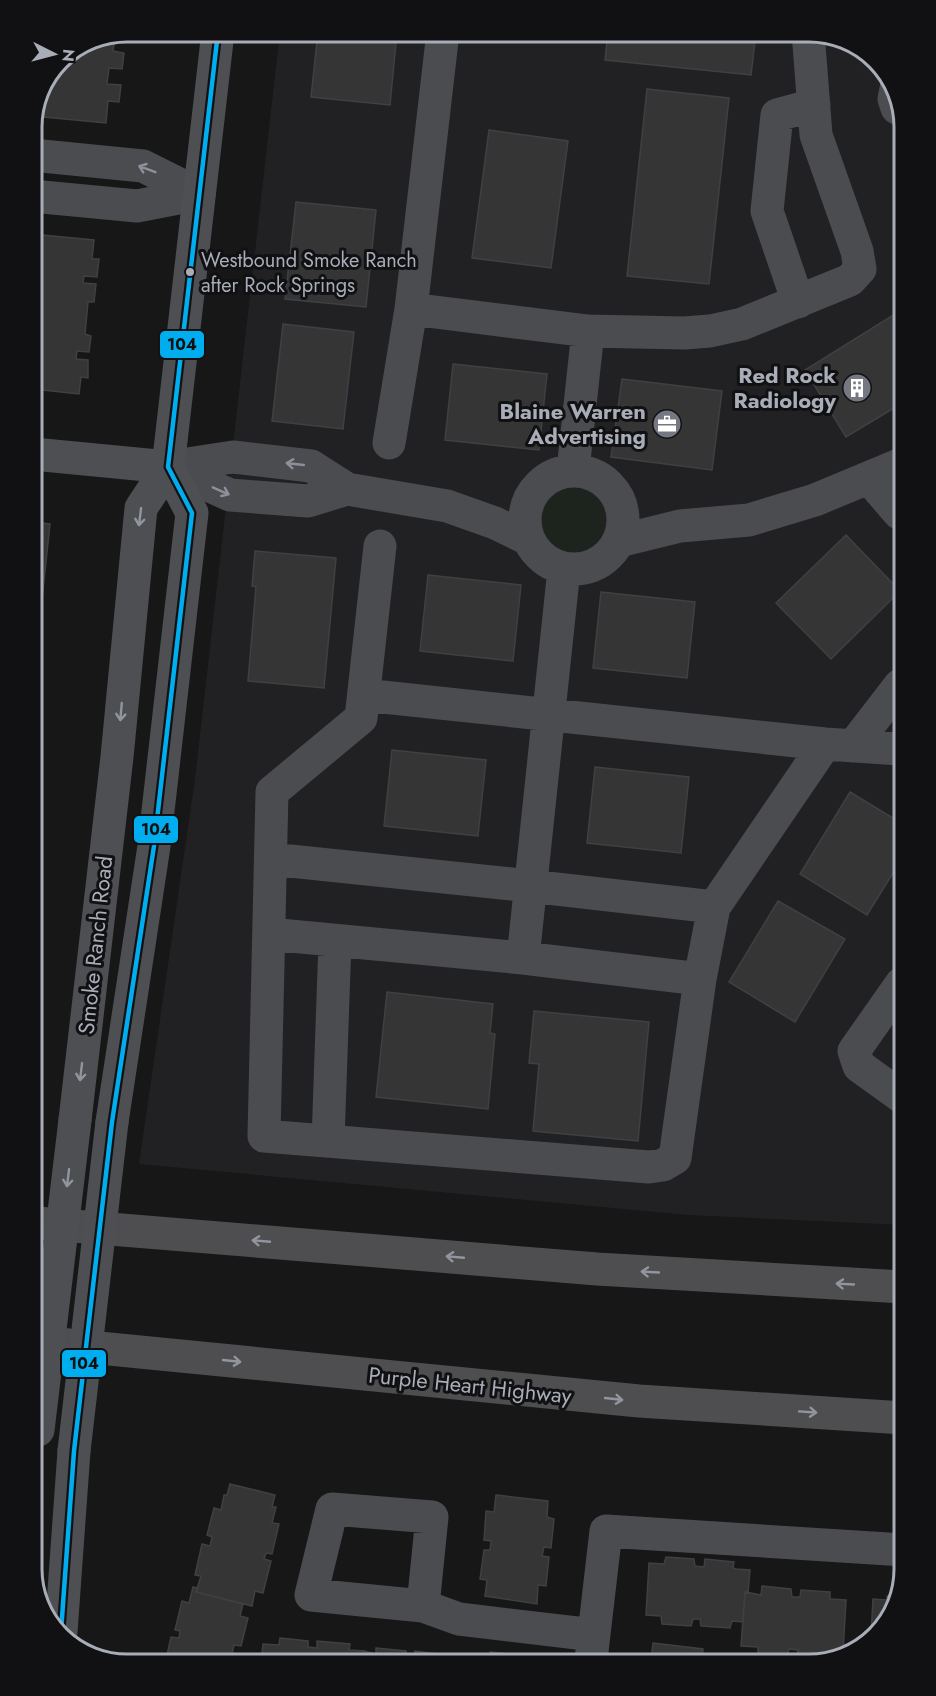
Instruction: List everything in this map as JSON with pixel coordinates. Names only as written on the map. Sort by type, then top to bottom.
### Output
[{"type":"highway","points":[[42,1223],[597,1269],[894,1286]]},
{"type":"highway","name":"Purple Heart Highway","points":[[42,1342],[639,1401],[894,1417]]},
{"type":"highway","points":[[42,1371],[173,1356]]},
{"type":"main road","name":"Smoke Ranch Road","points":[[42,1396],[115,768],[141,508],[168,467],[217,42]]},
{"type":"main road","points":[[42,455],[168,467]]},
{"type":"main road","name":"Smoke Ranch Road","points":[[62,1623],[74,1451],[112,1122],[154,846],[192,513],[168,467]]},
{"type":"street","points":[[389,443],[411,309],[442,42]]},
{"type":"street","points":[[411,309],[588,331],[684,333],[710,331],[742,324],[850,280],[860,269],[857,251],[816,135],[809,42]]},
{"type":"street","points":[[798,302],[767,211],[777,115],[814,105]]},
{"type":"street","points":[[42,156],[142,166],[200,194]]},
{"type":"street","points":[[42,197],[136,206],[200,194]]},
{"type":"street","points":[[573,470],[588,331]]},
{"type":"street","points":[[168,467],[230,495],[308,501],[347,489],[447,506],[495,523],[528,539]]},
{"type":"street","points":[[619,541],[680,526],[749,520],[815,500],[891,468],[894,485]]},
{"type":"street","points":[[573,470],[589,473],[604,480],[615,493],[622,508],[623,525],[619,541],[609,555],[596,565],[580,569],[564,569],[549,563],[537,553],[528,539],[525,524],[526,508],[532,493],[543,481],[557,473],[573,470]]},
{"type":"street","points":[[447,506],[504,502],[532,493]]},
{"type":"street","points":[[622,508],[680,526]]},
{"type":"street","points":[[380,546],[361,718],[272,792],[264,1136],[649,1167],[663,1165],[675,1158],[700,979],[714,907],[839,745],[894,691]]},
{"type":"street","points":[[523,958],[564,569]]},
{"type":"street","points":[[363,695],[839,745],[894,749]]},
{"type":"street","points":[[271,859],[714,907]]},
{"type":"street","points":[[269,934],[523,958],[700,979]]},
{"type":"street","points":[[328,1141],[335,941]]},
{"type":"street","points":[[894,995],[854,1051],[859,1066],[894,1091]]},
{"type":"street","points":[[423,1606],[459,1619],[593,1647],[606,1531],[894,1549]]},
{"type":"shaded area","points":[[279,42],[814,42],[841,48],[869,67],[888,95],[894,127],[894,1225],[688,1215],[139,1164],[195,779]]},
{"type":"shaded area","points":[[565,488],[577,488],[594,497],[601,508],[603,520],[601,532],[594,543],[577,552],[565,552],[553,547],[544,538],[539,526],[539,514],[544,502],[553,493]]},
{"type":"building","points":[[317,42],[396,42],[390,105],[311,97]]},
{"type":"building","points":[[607,42],[755,42],[751,75],[605,60]]},
{"type":"building","points":[[114,44],[113,51],[124,53],[122,69],[109,68],[107,84],[121,85],[119,102],[108,101],[106,123],[44,117],[46,101],[54,84],[84,84],[84,54],[95,48]]},
{"type":"building","points":[[647,89],[729,98],[709,284],[627,276]]},
{"type":"building","points":[[489,130],[568,141],[551,268],[472,258]]},
{"type":"building","points":[[296,202],[376,210],[366,307],[285,299]]},
{"type":"building","points":[[42,235],[94,240],[92,259],[99,259],[97,277],[84,276],[83,283],[96,284],[94,302],[88,302],[85,334],[91,336],[89,352],[77,351],[76,359],[88,360],[88,378],[81,377],[79,394],[42,390]]},
{"type":"building","name":"Red Rock Radiology","points":[[894,314],[894,408],[846,437],[805,370]]},
{"type":"building","points":[[283,324],[354,332],[343,429],[272,421]]},
{"type":"building","points":[[453,364],[547,374],[539,450],[445,440]]},
{"type":"building","name":"Blaine Warren Advertising","points":[[622,379],[722,391],[712,470],[611,457]]},
{"type":"building","points":[[42,523],[50,524],[42,599]]},
{"type":"building","points":[[846,535],[894,585],[894,597],[831,659],[776,603]]},
{"type":"building","points":[[255,551],[336,558],[324,688],[248,681],[256,587],[252,586]]},
{"type":"building","points":[[428,575],[521,585],[513,661],[420,651]]},
{"type":"building","points":[[601,592],[695,602],[687,678],[593,668]]},
{"type":"building","points":[[392,750],[486,760],[478,836],[384,826]]},
{"type":"building","points":[[595,767],[689,777],[681,853],[587,843]]},
{"type":"building","points":[[850,792],[894,819],[894,871],[867,915],[800,874]]},
{"type":"building","points":[[778,901],[845,939],[795,1022],[729,982]]},
{"type":"building","points":[[387,992],[493,1004],[490,1033],[495,1034],[488,1109],[376,1097]]},
{"type":"building","points":[[534,1011],[649,1022],[638,1141],[533,1131],[539,1064],[529,1063]]},
{"type":"building","points":[[230,1484],[275,1495],[272,1507],[276,1507],[272,1523],[279,1524],[272,1554],[266,1553],[264,1559],[271,1561],[263,1593],[255,1591],[252,1606],[196,1592],[201,1576],[195,1575],[202,1544],[210,1546],[212,1537],[207,1535],[214,1508],[221,1510],[224,1495],[227,1495]]},
{"type":"building","points":[[496,1495],[548,1501],[547,1517],[554,1519],[551,1548],[544,1547],[542,1556],[549,1557],[546,1586],[538,1585],[537,1604],[485,1596],[487,1580],[480,1579],[484,1550],[490,1550],[491,1541],[484,1540],[486,1511],[494,1512]]},
{"type":"building","points":[[666,1557],[694,1559],[695,1566],[704,1567],[705,1559],[734,1562],[733,1568],[750,1570],[748,1593],[745,1592],[743,1622],[732,1621],[730,1628],[701,1626],[700,1619],[693,1619],[691,1626],[662,1624],[661,1616],[646,1615],[649,1563],[664,1564]]},
{"type":"building","points":[[762,1586],[791,1589],[792,1597],[800,1597],[801,1590],[830,1592],[830,1599],[846,1600],[843,1647],[809,1654],[797,1654],[798,1650],[789,1649],[788,1654],[758,1654],[758,1647],[741,1646],[745,1592],[761,1595]]},
{"type":"building","points":[[193,1587],[198,1588],[196,1592],[243,1604],[240,1616],[248,1618],[241,1646],[234,1645],[232,1653],[236,1654],[167,1654],[171,1637],[179,1638],[180,1631],[175,1630],[182,1601],[189,1603]]},
{"type":"building","points":[[887,1596],[889,1596],[880,1616],[872,1626],[873,1599],[887,1600]]},
{"type":"building","points":[[280,1638],[308,1641],[308,1647],[317,1648],[317,1641],[350,1644],[349,1650],[364,1651],[363,1654],[262,1654],[263,1644],[279,1645]]},
{"type":"building","points":[[653,1643],[703,1649],[702,1654],[652,1654]]},
{"type":"building","points":[[376,1648],[406,1651],[406,1654],[376,1654]]},
{"type":"building","points":[[415,1651],[438,1654],[414,1654]]},
{"type":"transit line","name":"104","points":[[62,1623],[74,1451],[112,1122],[154,846],[192,513],[168,467],[217,42]]},
{"type":"place","name":"Westbound Smoke Ranch after Rock Springs","points":[[190,272]]},
{"type":"place","name":"Red Rock Radiology","points":[[857,388]]},
{"type":"place","name":"Blaine Warren Advertising","points":[[667,424]]}]
